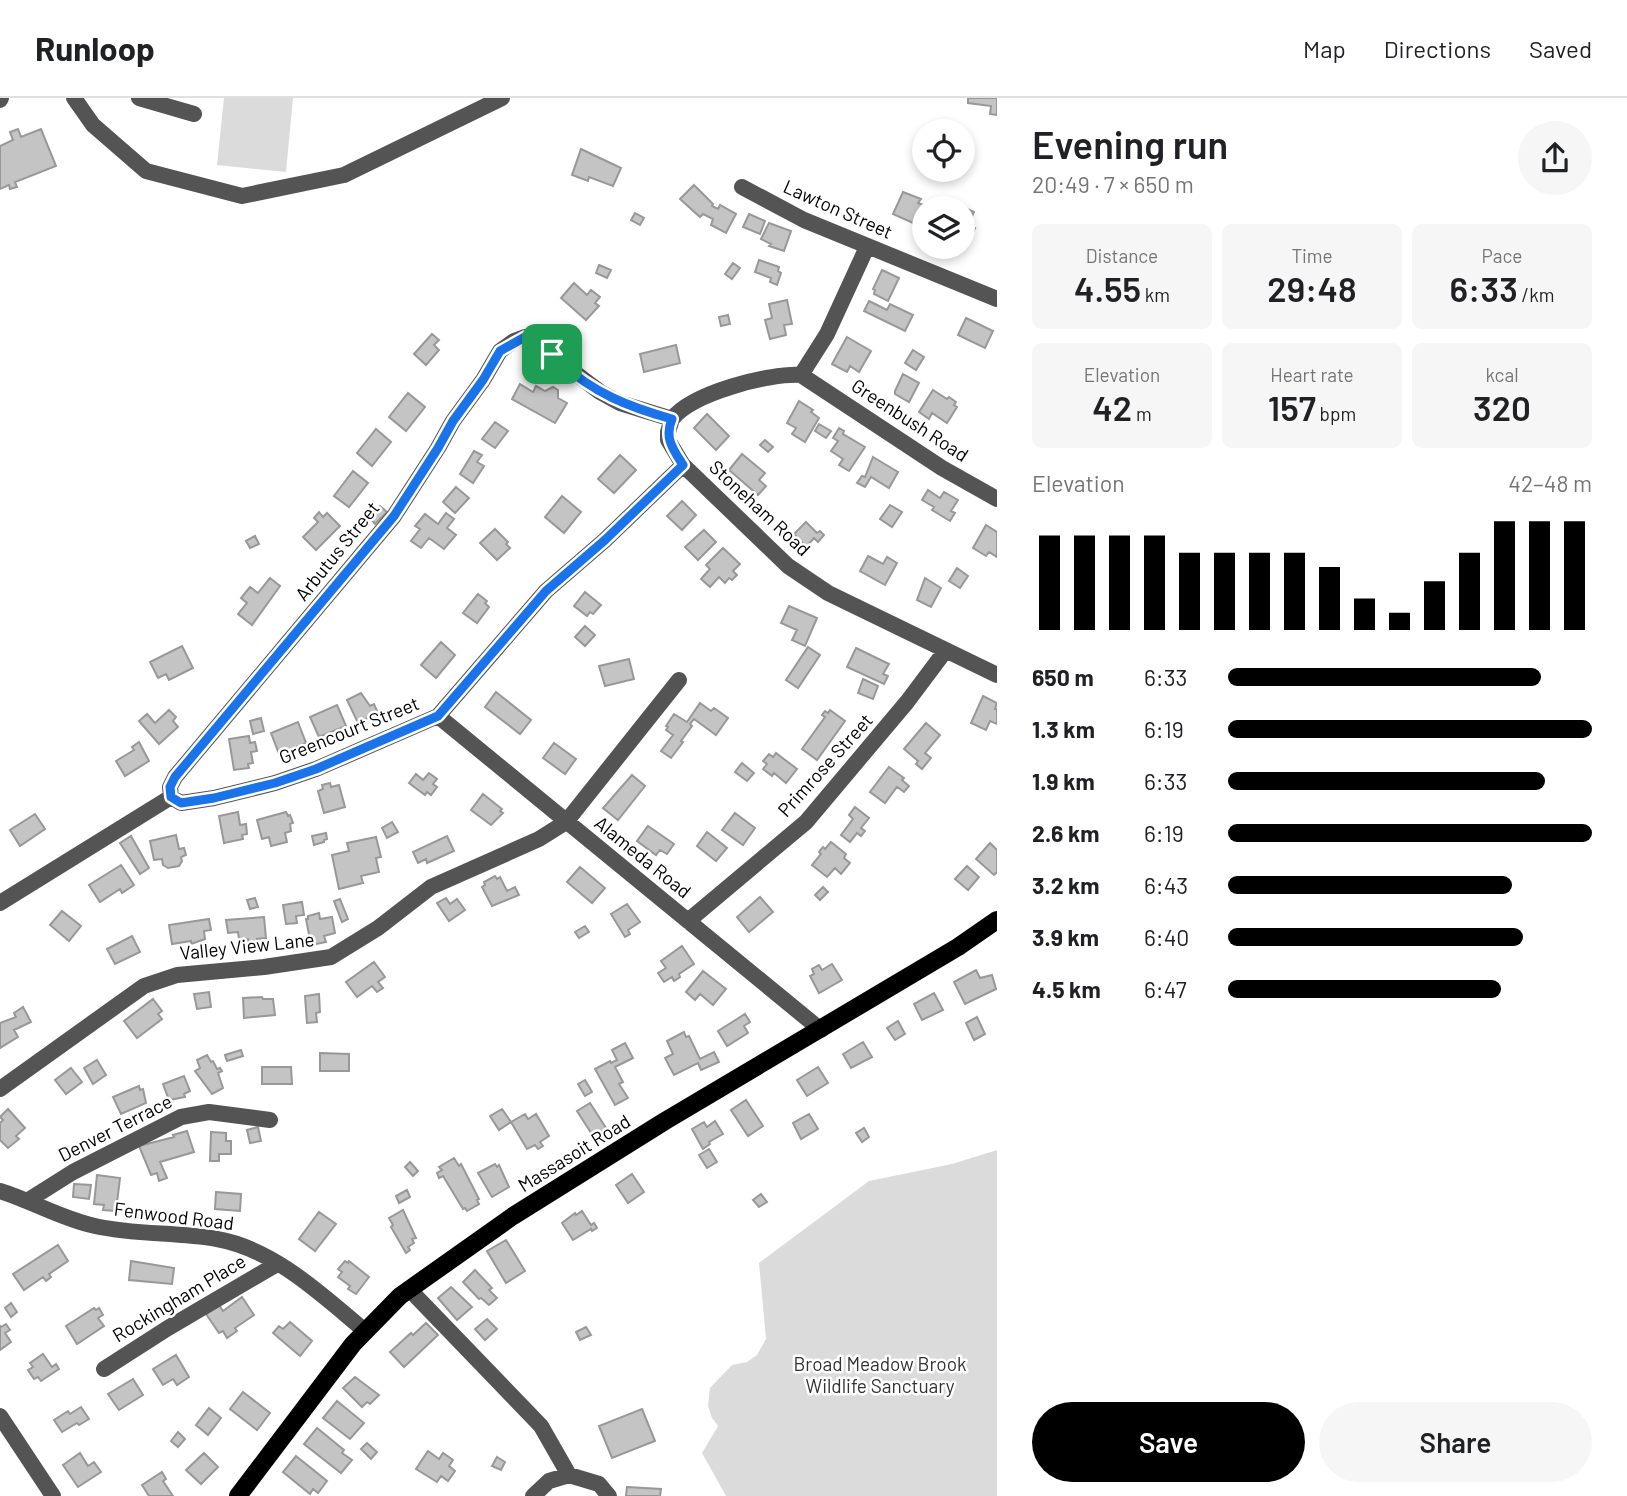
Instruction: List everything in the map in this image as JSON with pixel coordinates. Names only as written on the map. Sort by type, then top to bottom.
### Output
[{"type":"main road","name":"Massasoit Road","points":[[237,1496],[365,1331],[408,1289],[513,1216],[659,1125],[958,947],[997,920]]},
{"type":"street","points":[[74,98],[93,125],[146,171],[242,196],[344,175],[502,98]]},
{"type":"street","points":[[139,98],[194,114]]},
{"type":"street","name":"Lawton Street","points":[[742,187],[804,220],[997,299]]},
{"type":"street","points":[[672,419],[686,405],[730,388],[774,375],[801,374],[827,334],[867,247]]},
{"type":"street","name":"Arbutus Street","points":[[171,797],[170,787],[175,777],[394,516],[500,351],[525,337],[536,339],[563,364],[610,397],[637,409],[672,419]]},
{"type":"street","name":"Greenbush Road","points":[[801,374],[942,468],[997,499]]},
{"type":"street","name":"Stoneham Road","points":[[672,419],[668,440],[683,465],[760,541],[806,579],[828,593],[997,675]]},
{"type":"street","name":"Greencourt Street","points":[[171,797],[181,803],[275,783],[316,769],[438,716],[546,591],[605,540],[683,465]]},
{"type":"street","name":"Primrose Street","points":[[688,921],[806,822],[907,702],[946,650]]},
{"type":"street","name":"Valley View Lane","points":[[0,1089],[144,986],[177,975],[264,967],[331,957],[366,936],[431,887],[539,839],[566,822],[679,680]]},
{"type":"street","name":"Alameda Road","points":[[438,716],[821,1030]]},
{"type":"street","points":[[0,903],[171,797]]},
{"type":"street","name":"Denver Terrace","points":[[27,1201],[73,1172],[181,1117],[209,1112],[270,1119]]},
{"type":"street","name":"Fenwood Road","points":[[0,1191],[76,1221],[100,1227],[229,1241],[277,1264],[365,1331]]},
{"type":"street","name":"Rockingham Place","points":[[104,1369],[277,1264]]},
{"type":"street","points":[[408,1289],[541,1426],[569,1475]]},
{"type":"street","points":[[0,1416],[53,1496]]},
{"type":"street","points":[[533,1496],[549,1482],[569,1475],[599,1484],[609,1496]]},
{"type":"green space","points":[[224,98],[293,98],[286,172],[217,165]]},
{"type":"green space","name":"Broad Meadow Brook Wildlife Sanctuary","points":[[997,1150],[997,1496],[726,1496],[702,1453],[718,1426],[708,1406],[710,1388],[732,1365],[747,1362],[757,1355],[766,1339],[759,1263],[869,1181],[952,1164]]},
{"type":"building","points":[[968,98],[997,98],[997,115],[990,114],[991,106],[968,103]]},
{"type":"building","points":[[18,129],[21,137],[41,129],[56,166],[15,182],[17,187],[10,189],[9,185],[0,189],[0,146],[13,140],[10,132]]},
{"type":"building","points":[[581,149],[621,168],[613,186],[589,177],[588,181],[572,175]]},
{"type":"building","points":[[694,185],[712,206],[718,209],[720,205],[736,214],[726,233],[711,225],[713,219],[703,214],[700,217],[680,199]]},
{"type":"building","points":[[903,192],[913,196],[912,223],[893,214]]},
{"type":"building","points":[[635,213],[644,218],[640,225],[631,220]]},
{"type":"building","points":[[749,214],[765,221],[760,234],[743,227]]},
{"type":"building","points":[[769,223],[791,231],[784,251],[769,246],[771,244],[761,239]]},
{"type":"building","points":[[759,260],[779,267],[778,271],[781,273],[777,285],[770,282],[771,278],[755,272]]},
{"type":"building","points":[[733,263],[740,268],[732,279],[725,274]]},
{"type":"building","points":[[599,265],[611,270],[607,278],[596,273]]},
{"type":"building","points":[[882,270],[899,278],[888,301],[874,294],[873,289]]},
{"type":"building","points":[[574,283],[587,295],[591,290],[600,297],[595,303],[599,306],[586,320],[561,298]]},
{"type":"building","points":[[787,300],[792,324],[784,325],[786,335],[770,339],[765,320],[772,318],[769,304]]},
{"type":"building","points":[[869,301],[887,310],[890,304],[913,315],[905,331],[864,311]]},
{"type":"building","points":[[728,315],[730,324],[721,326],[719,317]]},
{"type":"building","points":[[966,318],[993,331],[985,348],[958,335]]},
{"type":"building","points":[[432,334],[439,340],[434,345],[439,350],[426,365],[414,354]]},
{"type":"building","points":[[847,337],[871,351],[859,372],[850,366],[847,372],[832,364]]},
{"type":"building","points":[[676,345],[680,363],[644,372],[640,354]]},
{"type":"building","points":[[913,350],[924,357],[916,370],[905,363]]},
{"type":"building","points":[[903,374],[919,383],[909,402],[895,394]]},
{"type":"building","points":[[520,384],[533,392],[536,386],[545,391],[553,387],[558,390],[558,398],[567,403],[555,423],[512,399]]},
{"type":"building","points":[[933,390],[956,402],[954,405],[957,407],[947,423],[932,413],[929,419],[919,412]]},
{"type":"building","points":[[408,393],[425,407],[406,431],[389,417]]},
{"type":"building","points":[[799,401],[813,410],[811,412],[819,418],[805,442],[792,434],[796,428],[787,423]]},
{"type":"building","points":[[707,414],[729,436],[716,450],[694,428]]},
{"type":"building","points":[[495,422],[508,431],[495,448],[482,439]]},
{"type":"building","points":[[819,424],[831,431],[826,438],[815,431]]},
{"type":"building","points":[[839,428],[844,431],[843,434],[865,447],[849,471],[839,465],[843,459],[831,451],[838,441],[833,438]]},
{"type":"building","points":[[376,429],[391,442],[372,466],[357,453]]},
{"type":"building","points":[[765,440],[773,447],[768,452],[760,445]]},
{"type":"building","points":[[474,451],[482,455],[477,462],[484,466],[473,483],[460,474]]},
{"type":"building","points":[[742,454],[765,473],[759,480],[766,486],[758,495],[729,470]]},
{"type":"building","points":[[620,455],[636,470],[614,493],[598,479]]},
{"type":"building","points":[[873,457],[898,472],[889,488],[871,477],[865,487],[857,483],[862,476],[865,477]]},
{"type":"building","points":[[353,471],[368,483],[349,507],[334,496]]},
{"type":"building","points":[[456,487],[469,498],[455,513],[443,502]]},
{"type":"building","points":[[928,490],[940,498],[944,492],[958,500],[951,511],[955,513],[950,521],[922,500]]},
{"type":"building","points":[[562,496],[581,512],[564,533],[545,517]]},
{"type":"building","points":[[682,501],[696,515],[682,530],[667,516]]},
{"type":"building","points":[[890,505],[902,512],[892,527],[880,519]]},
{"type":"building","points":[[380,506],[387,512],[375,524],[369,517]]},
{"type":"building","points":[[319,512],[323,517],[327,513],[340,526],[316,550],[303,537],[318,522],[314,518]]},
{"type":"building","points":[[446,513],[454,519],[447,528],[456,535],[444,549],[429,538],[421,548],[411,541],[420,529],[415,526],[425,514],[438,524]]},
{"type":"building","points":[[806,522],[817,533],[820,531],[824,535],[818,542],[814,538],[806,547],[794,534]]},
{"type":"building","points":[[986,525],[997,532],[997,557],[989,552],[986,556],[973,548]]},
{"type":"building","points":[[495,529],[508,542],[506,544],[510,548],[497,560],[480,543]]},
{"type":"building","points":[[704,530],[716,542],[698,560],[685,547]]},
{"type":"building","points":[[255,536],[259,544],[250,548],[246,541]]},
{"type":"building","points":[[723,548],[740,564],[733,571],[737,575],[725,583],[719,577],[710,587],[701,579],[710,569],[706,565]]},
{"type":"building","points":[[868,556],[883,564],[887,557],[897,563],[885,585],[860,571]]},
{"type":"building","points":[[957,568],[968,576],[960,588],[949,581]]},
{"type":"building","points":[[270,578],[280,586],[252,625],[238,614],[247,603],[241,598],[250,587],[258,593]]},
{"type":"building","points":[[925,578],[941,588],[931,607],[917,600]]},
{"type":"building","points":[[585,592],[601,605],[593,614],[590,612],[587,616],[574,606]]},
{"type":"building","points":[[478,594],[487,601],[485,603],[489,607],[477,623],[463,613]]},
{"type":"building","points":[[789,606],[817,618],[805,646],[792,640],[797,630],[781,623]]},
{"type":"building","points":[[585,626],[595,635],[585,646],[575,637]]},
{"type":"building","points":[[441,642],[455,655],[436,678],[421,665]]},
{"type":"building","points":[[182,646],[193,668],[169,680],[166,674],[158,678],[150,662]]},
{"type":"building","points":[[808,647],[820,655],[798,688],[786,680]]},
{"type":"building","points":[[856,648],[889,664],[883,674],[888,676],[884,684],[847,667]]},
{"type":"building","points":[[629,659],[634,679],[605,686],[599,666]]},
{"type":"building","points":[[863,679],[878,686],[873,699],[858,693]]},
{"type":"building","points":[[496,692],[531,720],[520,734],[485,707]]},
{"type":"building","points":[[361,693],[370,706],[374,704],[378,713],[358,723],[347,700]]},
{"type":"building","points":[[983,696],[997,703],[997,724],[990,721],[986,730],[971,723]]},
{"type":"building","points":[[700,703],[711,711],[714,708],[728,718],[716,735],[694,719],[681,741],[683,742],[671,758],[661,751],[673,735],[666,730],[666,726],[674,714],[687,722]]},
{"type":"building","points":[[337,705],[346,726],[319,737],[310,717]]},
{"type":"building","points":[[169,710],[176,717],[173,721],[178,727],[159,744],[139,721],[147,714],[155,723]]},
{"type":"building","points":[[830,710],[845,721],[817,760],[802,749],[825,717],[822,715]]},
{"type":"building","points":[[261,718],[264,731],[253,734],[250,721]]},
{"type":"building","points":[[298,722],[306,743],[279,754],[271,733]]},
{"type":"building","points":[[926,723],[940,735],[925,753],[931,758],[922,769],[916,764],[918,761],[904,749]]},
{"type":"building","points":[[249,736],[250,743],[255,742],[257,751],[251,752],[253,763],[248,764],[249,768],[234,770],[229,739]]},
{"type":"building","points":[[139,742],[149,761],[125,776],[116,761],[134,750],[132,747]]},
{"type":"building","points":[[554,743],[576,759],[565,774],[543,758]]},
{"type":"building","points":[[776,753],[797,769],[786,783],[774,773],[772,776],[763,769],[767,764],[763,761],[769,754],[773,757]]},
{"type":"building","points":[[742,763],[754,773],[747,781],[735,772]]},
{"type":"building","points":[[889,767],[904,778],[902,780],[909,786],[904,792],[897,787],[885,803],[870,792]]},
{"type":"building","points":[[429,773],[437,779],[433,784],[437,787],[431,795],[427,792],[425,795],[409,783],[416,774],[423,780]]},
{"type":"building","points":[[632,775],[645,786],[618,820],[603,808]]},
{"type":"building","points":[[330,783],[331,787],[339,785],[345,807],[324,813],[318,791],[323,789],[322,785]]},
{"type":"building","points":[[483,794],[502,809],[500,811],[503,813],[491,825],[471,810]]},
{"type":"building","points":[[855,807],[869,818],[861,828],[865,831],[861,836],[857,833],[850,842],[841,835],[853,819],[849,815]]},
{"type":"building","points":[[238,812],[240,825],[246,824],[247,834],[242,835],[243,839],[224,843],[219,816]]},
{"type":"building","points":[[286,812],[293,823],[290,824],[291,831],[285,833],[287,842],[271,846],[269,837],[262,839],[257,820]]},
{"type":"building","points":[[735,813],[755,828],[743,845],[722,830]]},
{"type":"building","points":[[35,814],[45,829],[20,846],[10,830]]},
{"type":"building","points":[[392,822],[398,832],[387,838],[382,828]]},
{"type":"building","points":[[648,826],[674,844],[667,854],[660,850],[656,855],[637,841]]},
{"type":"building","points":[[707,832],[727,848],[716,861],[697,846]]},
{"type":"building","points":[[326,833],[327,839],[324,842],[314,845],[312,836]]},
{"type":"building","points":[[176,835],[179,849],[184,848],[186,855],[181,857],[179,866],[168,868],[163,865],[162,859],[154,860],[150,841]]},
{"type":"building","points":[[131,836],[149,868],[140,874],[120,843]]},
{"type":"building","points":[[447,836],[454,851],[427,863],[426,859],[418,863],[413,852]]},
{"type":"building","points":[[376,837],[381,857],[376,858],[379,872],[361,876],[363,883],[339,889],[332,855],[349,851],[347,843]]},
{"type":"building","points":[[831,842],[846,854],[844,858],[850,863],[841,874],[835,868],[827,877],[812,865],[823,847],[825,849]]},
{"type":"building","points":[[990,843],[997,850],[997,872],[994,875],[976,859]]},
{"type":"building","points":[[121,865],[134,885],[122,893],[120,889],[100,902],[89,885]]},
{"type":"building","points":[[967,866],[979,877],[968,890],[955,879]]},
{"type":"building","points":[[580,867],[605,888],[592,903],[567,882]]},
{"type":"building","points":[[495,876],[497,879],[500,877],[507,891],[515,887],[519,895],[492,906],[482,887],[484,882]]},
{"type":"building","points":[[823,887],[828,892],[820,900],[815,895]]},
{"type":"building","points":[[760,897],[773,912],[749,932],[737,917]]},
{"type":"building","points":[[255,898],[258,907],[250,909],[247,900]]},
{"type":"building","points":[[446,898],[450,904],[457,899],[465,910],[449,921],[437,903]]},
{"type":"building","points":[[340,899],[348,919],[342,922],[334,901]]},
{"type":"building","points":[[302,902],[304,915],[296,916],[297,923],[286,924],[283,905]]},
{"type":"building","points":[[627,904],[640,922],[628,930],[630,934],[625,937],[611,914]]},
{"type":"building","points":[[62,911],[81,926],[69,941],[50,925]]},
{"type":"building","points":[[319,913],[320,919],[332,917],[335,933],[324,936],[326,942],[311,945],[306,919]]},
{"type":"building","points":[[264,917],[266,938],[257,939],[257,942],[239,940],[238,932],[228,933],[226,920]]},
{"type":"building","points":[[209,919],[211,930],[204,931],[205,939],[191,944],[191,941],[172,944],[169,925]]},
{"type":"building","points":[[585,926],[589,932],[579,938],[575,932]]},
{"type":"building","points":[[132,936],[140,952],[115,964],[107,949]]},
{"type":"building","points":[[682,946],[694,964],[674,981],[672,977],[664,982],[658,973],[666,968],[661,961]]},
{"type":"building","points":[[374,962],[385,977],[378,982],[383,988],[377,992],[372,986],[357,997],[346,982]]},
{"type":"building","points":[[832,964],[842,980],[819,993],[810,976],[814,974],[812,969],[819,965],[822,970]]},
{"type":"building","points":[[976,970],[980,978],[992,975],[996,989],[965,1004],[954,982]]},
{"type":"building","points":[[703,971],[726,989],[713,1005],[700,994],[695,1000],[686,992]]},
{"type":"building","points":[[209,992],[211,1007],[197,1009],[194,994]]},
{"type":"building","points":[[934,993],[943,1010],[922,1020],[914,1004]]},
{"type":"building","points":[[319,994],[320,1012],[316,1013],[317,1022],[307,1023],[305,996]]},
{"type":"building","points":[[243,998],[273,999],[275,1015],[244,1018]]},
{"type":"building","points":[[153,999],[162,1011],[158,1014],[162,1019],[137,1038],[124,1021]]},
{"type":"building","points":[[23,1007],[31,1022],[14,1030],[18,1037],[0,1048],[0,1023],[16,1017],[14,1013]]},
{"type":"building","points":[[745,1014],[750,1022],[744,1026],[748,1033],[727,1046],[718,1031]]},
{"type":"building","points":[[977,1017],[985,1034],[974,1040],[966,1023]]},
{"type":"building","points":[[898,1021],[905,1034],[895,1040],[887,1028]]},
{"type":"building","points":[[684,1032],[686,1037],[689,1036],[700,1059],[714,1052],[719,1062],[701,1070],[698,1063],[674,1075],[665,1058],[673,1054],[667,1041]]},
{"type":"building","points":[[863,1042],[872,1057],[851,1068],[843,1054]]},
{"type":"building","points":[[625,1043],[633,1058],[615,1067],[623,1082],[619,1084],[628,1098],[615,1105],[595,1069],[617,1060],[612,1050]]},
{"type":"building","points":[[241,1050],[243,1056],[227,1061],[225,1055]]},
{"type":"building","points":[[320,1053],[349,1054],[349,1071],[320,1071]]},
{"type":"building","points":[[207,1055],[217,1069],[222,1071],[218,1073],[223,1088],[212,1094],[195,1071],[200,1068],[197,1060]]},
{"type":"building","points":[[97,1060],[106,1075],[93,1084],[84,1068]]},
{"type":"building","points":[[262,1067],[291,1067],[292,1084],[262,1084]]},
{"type":"building","points":[[818,1067],[828,1083],[807,1096],[797,1080]]},
{"type":"building","points":[[71,1068],[82,1082],[66,1094],[55,1080]]},
{"type":"building","points":[[184,1076],[190,1091],[184,1094],[185,1097],[169,1100],[163,1084]]},
{"type":"building","points":[[585,1080],[592,1092],[585,1096],[578,1084]]},
{"type":"building","points":[[139,1086],[140,1090],[143,1089],[146,1103],[121,1114],[113,1097]]},
{"type":"building","points":[[746,1100],[763,1126],[748,1136],[731,1110]]},
{"type":"building","points":[[590,1103],[606,1128],[593,1136],[577,1111]]},
{"type":"building","points":[[8,1109],[25,1128],[16,1136],[19,1139],[8,1148],[0,1140],[0,1123],[3,1120],[0,1117]]},
{"type":"building","points":[[502,1109],[511,1122],[499,1130],[490,1116]]},
{"type":"building","points":[[525,1114],[528,1119],[536,1114],[549,1136],[540,1142],[543,1146],[538,1149],[535,1145],[527,1149],[511,1122]]},
{"type":"building","points":[[809,1114],[818,1129],[801,1139],[793,1123]]},
{"type":"building","points":[[715,1121],[723,1134],[703,1149],[692,1129],[704,1122],[707,1127]]},
{"type":"building","points":[[258,1127],[261,1141],[250,1143],[247,1130]]},
{"type":"building","points":[[864,1128],[869,1137],[862,1142],[856,1133]]},
{"type":"building","points":[[187,1131],[194,1152],[160,1162],[167,1178],[159,1181],[157,1173],[151,1175],[139,1146]]},
{"type":"building","points":[[211,1132],[226,1133],[226,1141],[231,1141],[231,1154],[219,1154],[219,1161],[210,1161]]},
{"type":"building","points":[[709,1149],[717,1162],[707,1168],[699,1155]]},
{"type":"building","points":[[454,1158],[459,1166],[461,1164],[479,1199],[479,1204],[467,1211],[463,1209],[443,1176],[439,1178],[437,1173],[442,1170],[439,1167]]},
{"type":"building","points":[[410,1162],[418,1171],[413,1176],[405,1167]]},
{"type":"building","points":[[495,1164],[497,1167],[499,1165],[509,1187],[492,1197],[478,1173]]},
{"type":"building","points":[[632,1174],[644,1192],[628,1203],[616,1185]]},
{"type":"building","points":[[97,1175],[120,1178],[116,1211],[103,1210],[104,1205],[94,1204]]},
{"type":"building","points":[[74,1184],[91,1185],[89,1199],[73,1197]]},
{"type":"building","points":[[407,1190],[410,1197],[399,1203],[396,1196]]},
{"type":"building","points":[[216,1192],[241,1194],[240,1211],[215,1209]]},
{"type":"building","points":[[761,1194],[767,1202],[759,1207],[753,1200]]},
{"type":"building","points":[[403,1210],[416,1238],[412,1239],[414,1243],[408,1247],[410,1250],[406,1253],[391,1227],[393,1225],[389,1218]]},
{"type":"building","points":[[582,1211],[591,1225],[594,1223],[597,1228],[573,1240],[562,1223]]},
{"type":"building","points":[[319,1212],[336,1224],[315,1251],[299,1239]]},
{"type":"building","points":[[506,1240],[525,1271],[506,1283],[487,1251]]},
{"type":"building","points":[[58,1245],[68,1261],[49,1274],[51,1277],[46,1281],[43,1277],[24,1290],[13,1274]]},
{"type":"building","points":[[131,1261],[174,1268],[172,1284],[129,1280]]},
{"type":"building","points":[[345,1261],[349,1261],[369,1277],[356,1294],[338,1277],[342,1272],[338,1269]]},
{"type":"building","points":[[475,1270],[492,1288],[489,1290],[497,1298],[489,1305],[479,1299],[463,1282]]},
{"type":"building","points":[[451,1287],[472,1307],[457,1320],[438,1298]]},
{"type":"building","points":[[242,1297],[254,1315],[235,1328],[237,1331],[227,1338],[223,1331],[219,1333],[206,1314],[219,1305],[223,1311]]},
{"type":"building","points":[[11,1303],[17,1312],[11,1317],[5,1308]]},
{"type":"building","points":[[94,1308],[99,1308],[103,1315],[98,1318],[104,1326],[77,1344],[66,1326]]},
{"type":"building","points":[[487,1319],[497,1329],[485,1340],[475,1329]]},
{"type":"building","points":[[290,1322],[312,1341],[300,1356],[273,1333],[279,1326],[283,1329]]},
{"type":"building","points":[[426,1323],[438,1335],[404,1367],[390,1352]]},
{"type":"building","points":[[6,1324],[10,1330],[5,1333],[11,1342],[0,1350],[0,1326]]},
{"type":"building","points":[[586,1327],[591,1335],[580,1340],[576,1332]]},
{"type":"building","points":[[43,1354],[52,1367],[56,1364],[59,1369],[41,1381],[38,1377],[34,1379],[28,1370],[33,1367],[30,1363]]},
{"type":"building","points":[[176,1355],[189,1377],[177,1385],[173,1379],[163,1385],[153,1369]]},
{"type":"building","points":[[355,1377],[379,1395],[370,1404],[367,1402],[362,1407],[343,1388]]},
{"type":"building","points":[[133,1379],[143,1395],[119,1410],[108,1394]]},
{"type":"building","points":[[243,1392],[270,1413],[257,1430],[230,1409]]},
{"type":"building","points":[[337,1401],[364,1423],[350,1439],[323,1418]]},
{"type":"building","points":[[81,1407],[89,1419],[62,1432],[54,1420]]},
{"type":"building","points":[[209,1408],[221,1418],[208,1435],[196,1425]]},
{"type":"building","points":[[642,1409],[655,1441],[612,1458],[599,1426]]},
{"type":"building","points":[[317,1428],[352,1460],[341,1473],[304,1444]]},
{"type":"building","points":[[178,1432],[185,1439],[178,1447],[171,1441]]},
{"type":"building","points":[[367,1443],[377,1452],[371,1459],[361,1449]]},
{"type":"building","points":[[428,1451],[439,1459],[443,1453],[453,1460],[449,1466],[455,1471],[448,1481],[441,1476],[437,1482],[416,1469]]},
{"type":"building","points":[[80,1453],[88,1466],[94,1462],[101,1472],[78,1487],[63,1465]]},
{"type":"building","points":[[204,1453],[218,1467],[201,1484],[186,1470]]},
{"type":"building","points":[[296,1456],[327,1481],[318,1493],[313,1489],[310,1494],[283,1472]]},
{"type":"building","points":[[497,1457],[505,1462],[501,1470],[492,1466]]},
{"type":"building","points":[[162,1472],[166,1479],[163,1481],[173,1496],[149,1496],[142,1485]]},
{"type":"building","points":[[627,1487],[661,1489],[660,1496],[626,1496]]},
{"type":"route","points":[[531,337],[552,354],[600,392],[620,403],[672,419],[668,440],[683,465],[605,540],[546,591],[438,716],[316,769],[275,783],[214,798],[181,803],[174,800],[170,793],[171,782],[394,516],[500,351],[514,341],[531,337]]}]
